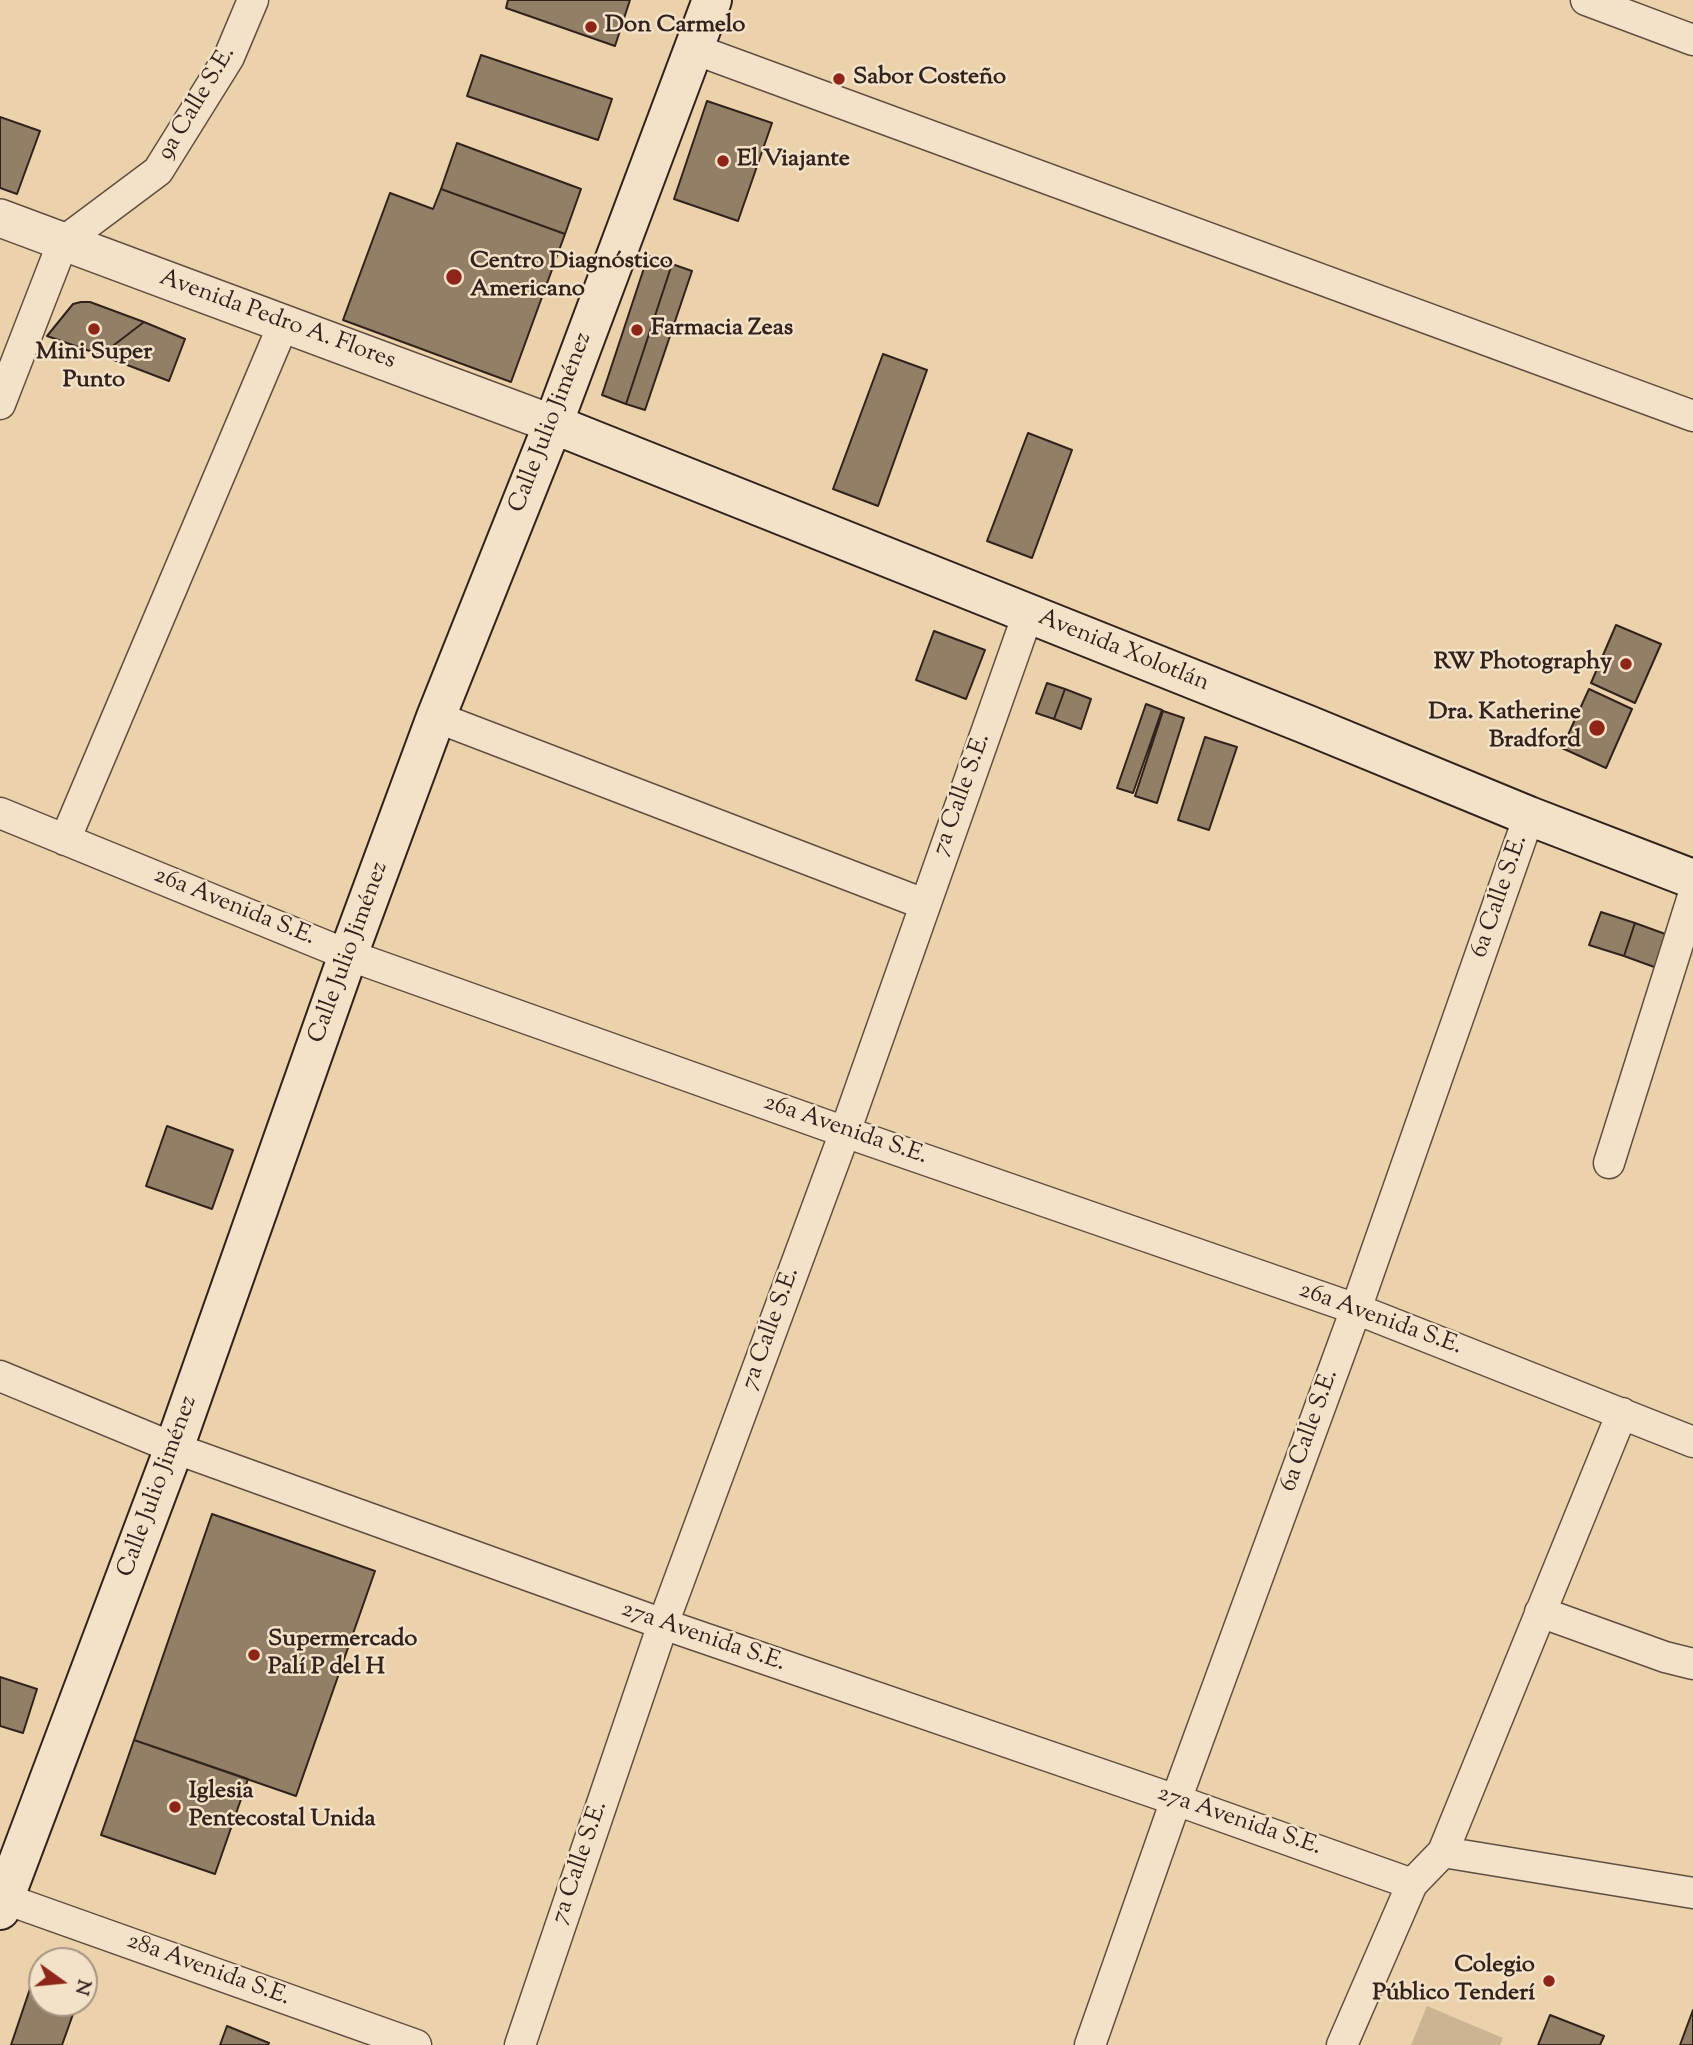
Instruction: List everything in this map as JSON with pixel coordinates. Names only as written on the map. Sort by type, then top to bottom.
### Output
[{"type":"main road","name":"Calle Julio Jiménez","points":[[1,1902],[174,1448],[348,955],[436,717],[553,424],[712,0]]},
{"type":"main road","name":"Avenida Xolotlán","points":[[553,424],[1529,816],[1693,879]]},
{"type":"street","name":"9a Calle S.E.","points":[[63,242],[158,171],[229,57],[253,0]]},
{"type":"street","points":[[1586,0],[1693,40]]},
{"type":"street","points":[[694,49],[1693,416]]},
{"type":"street","name":"Avenida Pedro A. Flores","points":[[0,218],[553,424]]},
{"type":"street","points":[[0,404],[63,242]]},
{"type":"street","points":[[65,840],[284,323]]},
{"type":"street","name":"7a Calle S.E.","points":[[520,2045],[663,1624],[845,1132],[1028,614]]},
{"type":"street","points":[[436,717],[924,904]]},
{"type":"street","name":"26a Avenida S.E.","points":[[0,813],[348,955],[845,1132],[1356,1309],[1693,1442]]},
{"type":"street","name":"6a Calle S.E.","points":[[1090,2045],[1176,1800],[1356,1309],[1529,816]]},
{"type":"street","points":[[1609,1163],[1693,896]]},
{"type":"street","name":"27a Avenida S.E.","points":[[0,1376],[174,1448],[663,1624],[1412,1884]]},
{"type":"street","points":[[1342,2045],[1412,1884],[1443,1852],[1622,1413]]},
{"type":"street","points":[[1540,1612],[1665,1657],[1693,1664]]},
{"type":"street","points":[[1443,1852],[1693,1893]]},
{"type":"street","name":"28a Avenida S.E.","points":[[1,1902],[415,2045]]},
{"type":"shaded area","points":[[1427,2006],[1503,2038],[1500,2045],[1411,2045]]},
{"type":"building","name":"Don Carmelo","points":[[508,0],[630,0],[615,46],[506,8]]},
{"type":"building","points":[[481,55],[612,99],[598,140],[467,96]]},
{"type":"building","name":"El Viajante","points":[[707,101],[772,123],[738,221],[674,199]]},
{"type":"building","points":[[0,117],[40,131],[17,194],[0,188]]},
{"type":"building","points":[[457,143],[581,189],[565,234],[441,189]]},
{"type":"building","name":"Centro Diagnóstico Americano","points":[[441,189],[565,234],[511,382],[343,320],[390,193],[433,209]]},
{"type":"building","name":"Farmacia Zeas","points":[[648,256],[672,264],[626,404],[602,395]]},
{"type":"building","points":[[672,264],[692,271],[645,410],[626,404]]},
{"type":"building","name":"Mini Super Punto","points":[[90,302],[144,322],[101,355],[47,336],[73,304]]},
{"type":"building","points":[[144,322],[185,339],[169,381],[101,355]]},
{"type":"building","points":[[883,354],[927,370],[878,506],[833,489]]},
{"type":"building","points":[[1028,433],[1072,450],[1032,558],[987,541]]},
{"type":"building","name":"RW Photography","points":[[1616,625],[1661,644],[1635,703],[1591,683]]},
{"type":"building","points":[[934,631],[985,650],[966,699],[916,680]]},
{"type":"building","points":[[1047,683],[1065,689],[1054,719],[1036,713]]},
{"type":"building","points":[[1065,689],[1091,699],[1081,729],[1054,719]]},
{"type":"building","name":"Dra. Katherine Bradford","points":[[1589,689],[1632,709],[1606,768],[1562,748]]},
{"type":"building","points":[[1146,704],[1162,710],[1133,793],[1117,788]]},
{"type":"building","points":[[1163,711],[1184,718],[1157,803],[1135,796]]},
{"type":"building","points":[[1205,737],[1237,747],[1209,830],[1178,820]]},
{"type":"building","points":[[1601,912],[1635,923],[1624,956],[1589,945]]},
{"type":"building","points":[[1635,923],[1668,935],[1657,968],[1624,956]]},
{"type":"building","points":[[167,1126],[233,1150],[212,1209],[146,1186]]},
{"type":"building","name":"Supermercado Palí P del H","points":[[212,1514],[375,1571],[296,1796],[134,1740]]},
{"type":"building","points":[[0,1677],[37,1689],[23,1733],[0,1726]]},
{"type":"building","name":"Iglesia Pentecostal Unida","points":[[134,1740],[248,1779],[215,1874],[101,1835]]},
{"type":"building","points":[[28,1995],[28,2017],[72,2017],[62,2045],[11,2045]]},
{"type":"building","points":[[1693,2010],[1693,2045],[1680,2045]]},
{"type":"building","points":[[1550,2015],[1604,2036],[1600,2045],[1538,2045]]},
{"type":"building","points":[[227,2026],[269,2043],[220,2045]]},
{"type":"place","name":"Don Carmelo","points":[[591,27]]},
{"type":"place","name":"Sabor Costeño","points":[[839,79]]},
{"type":"place","name":"El Viajante","points":[[723,161]]},
{"type":"place","name":"Centro Diagnóstico Americano","points":[[454,277]]},
{"type":"place","name":"Mini Super Punto","points":[[94,329]]},
{"type":"place","name":"Farmacia Zeas","points":[[637,330]]},
{"type":"place","name":"RW Photography","points":[[1626,664]]},
{"type":"place","name":"Dra. Katherine Bradford","points":[[1597,728]]},
{"type":"place","name":"Supermercado Palí P del H","points":[[254,1655]]},
{"type":"place","name":"Iglesia Pentecostal Unida","points":[[175,1807]]},
{"type":"place","name":"Colegio Público Tenderí","points":[[1549,1981]]}]
